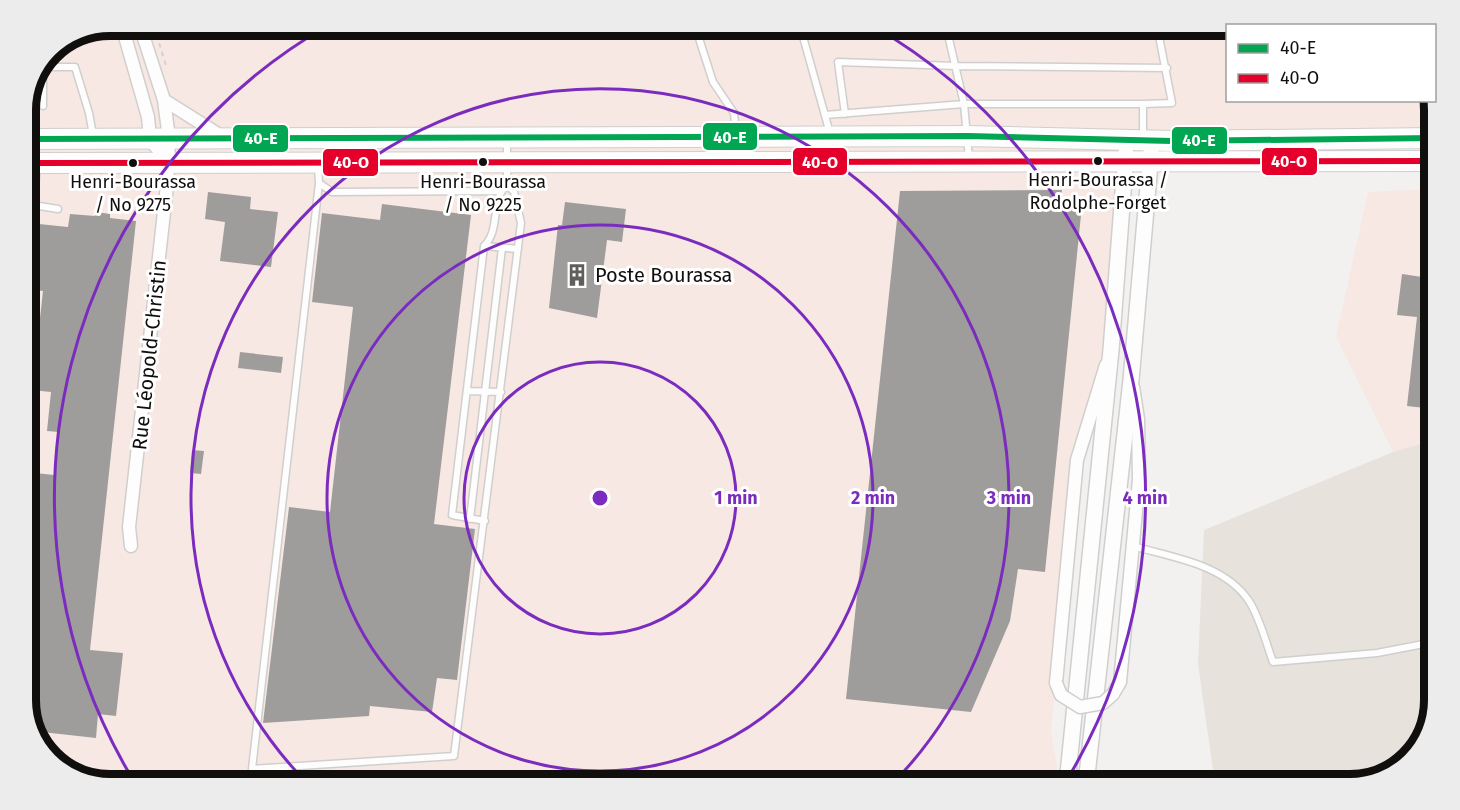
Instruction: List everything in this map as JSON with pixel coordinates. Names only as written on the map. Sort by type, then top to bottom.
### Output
[{"type":"main road","points":[[36,163],[163,149],[225,138],[968,136],[1141,139],[1424,138]]},
{"type":"main road","points":[[36,139],[93,139],[319,173],[508,162],[609,164],[969,160],[1424,161]]},
{"type":"street","points":[[125,36],[148,117],[163,149]]},
{"type":"street","points":[[143,36],[164,100],[163,149]]},
{"type":"street","points":[[164,100],[225,138]]},
{"type":"street","points":[[1068,774],[1111,350],[1125,162],[1141,139]]},
{"type":"street","points":[[1087,774],[1131,381],[1151,162],[1141,139]]},
{"type":"street","name":"Rue Léopold-Christin","points":[[131,546],[129,527],[163,149]]},
{"type":"street","points":[[1111,350],[1093,401],[1077,460],[1056,683],[1061,695],[1080,707],[1103,702],[1113,694],[1120,682],[1140,479],[1140,437],[1131,381]]},
{"type":"lane","points":[[698,36],[713,82],[734,113],[736,138]]},
{"type":"lane","points":[[803,36],[831,136],[832,162]]},
{"type":"lane","points":[[948,36],[964,104],[969,160]]},
{"type":"lane","points":[[825,115],[964,104],[1173,103],[1159,36]]},
{"type":"lane","points":[[845,114],[838,62],[956,66],[1167,68]]},
{"type":"lane","points":[[50,67],[75,67],[89,113],[93,139]]},
{"type":"lane","points":[[43,79],[44,106]]},
{"type":"lane","points":[[1141,139],[1143,104]]},
{"type":"lane","points":[[485,521],[452,514],[484,246],[491,239],[500,191],[507,184],[507,138]]},
{"type":"lane","points":[[319,173],[252,769],[454,756],[521,223],[514,192],[507,184]]},
{"type":"lane","points":[[319,173],[332,192],[500,191]]},
{"type":"lane","points":[[36,205],[58,208]]},
{"type":"lane","points":[[484,246],[518,249]]},
{"type":"lane","points":[[470,519],[501,248]]},
{"type":"lane","points":[[467,391],[501,392]]},
{"type":"lane","points":[[1133,546],[1218,571],[1235,584],[1250,602],[1273,662],[1377,653],[1424,644]]},
{"type":"path","points":[[157,36],[168,70]]},
{"type":"shaded area","points":[[110,36],[1226,36],[1226,102],[1424,102],[1424,129],[1127,138],[1111,350],[1075,478],[1051,730],[1058,774],[110,774],[82,768],[65,759],[46,737],[37,715],[36,705],[36,105],[44,77],[51,65],[69,48],[95,37]]},
{"type":"shaded area","points":[[1424,189],[1424,443],[1393,452],[1336,337],[1368,192]]},
{"type":"shaded area","points":[[1424,443],[1424,700],[1421,719],[1414,737],[1395,759],[1378,768],[1333,774],[1214,774],[1198,664],[1204,530],[1393,452]]},
{"type":"building","points":[[1062,190],[1060,202],[1082,205],[1045,572],[1018,569],[1010,621],[971,712],[846,699],[900,191]]},
{"type":"building","points":[[208,192],[251,197],[250,209],[278,212],[271,267],[220,261],[225,222],[205,219]]},
{"type":"building","name":"Poste Bourassa","points":[[565,202],[626,209],[622,242],[607,240],[597,318],[549,308],[558,225],[562,225]]},
{"type":"building","points":[[382,204],[471,215],[434,524],[475,529],[457,680],[437,678],[432,712],[370,706],[369,716],[263,723],[289,507],[330,512],[353,307],[312,302],[322,213],[380,220]]},
{"type":"building","points":[[96,212],[110,214],[110,218],[136,221],[90,650],[123,653],[116,716],[98,714],[96,738],[44,732],[36,705],[36,473],[54,475],[59,432],[47,431],[51,392],[36,390],[36,354],[43,291],[36,290],[39,224],[68,227],[70,214],[95,216]]},
{"type":"building","points":[[1424,259],[1424,408],[1407,406],[1417,317],[1397,315],[1402,274],[1422,277]]},
{"type":"building","points":[[240,352],[283,357],[281,373],[238,368]]},
{"type":"building","points":[[192,450],[204,451],[201,474],[190,473]]},
{"type":"transit line","name":"40-E","points":[[36,139],[968,136],[1172,141],[1424,138]]},
{"type":"transit line","name":"40-O","points":[[36,163],[1424,161]]},
{"type":"place","name":"Henri-Bourassa / Rodolphe-Forget","points":[[1098,161]]},
{"type":"place","name":"Henri-Bourassa / No 9225","points":[[483,162]]},
{"type":"place","name":"Henri-Bourassa / No 9275","points":[[133,163]]},
{"type":"place","name":"Poste Bourassa","points":[[577,275]]}]
